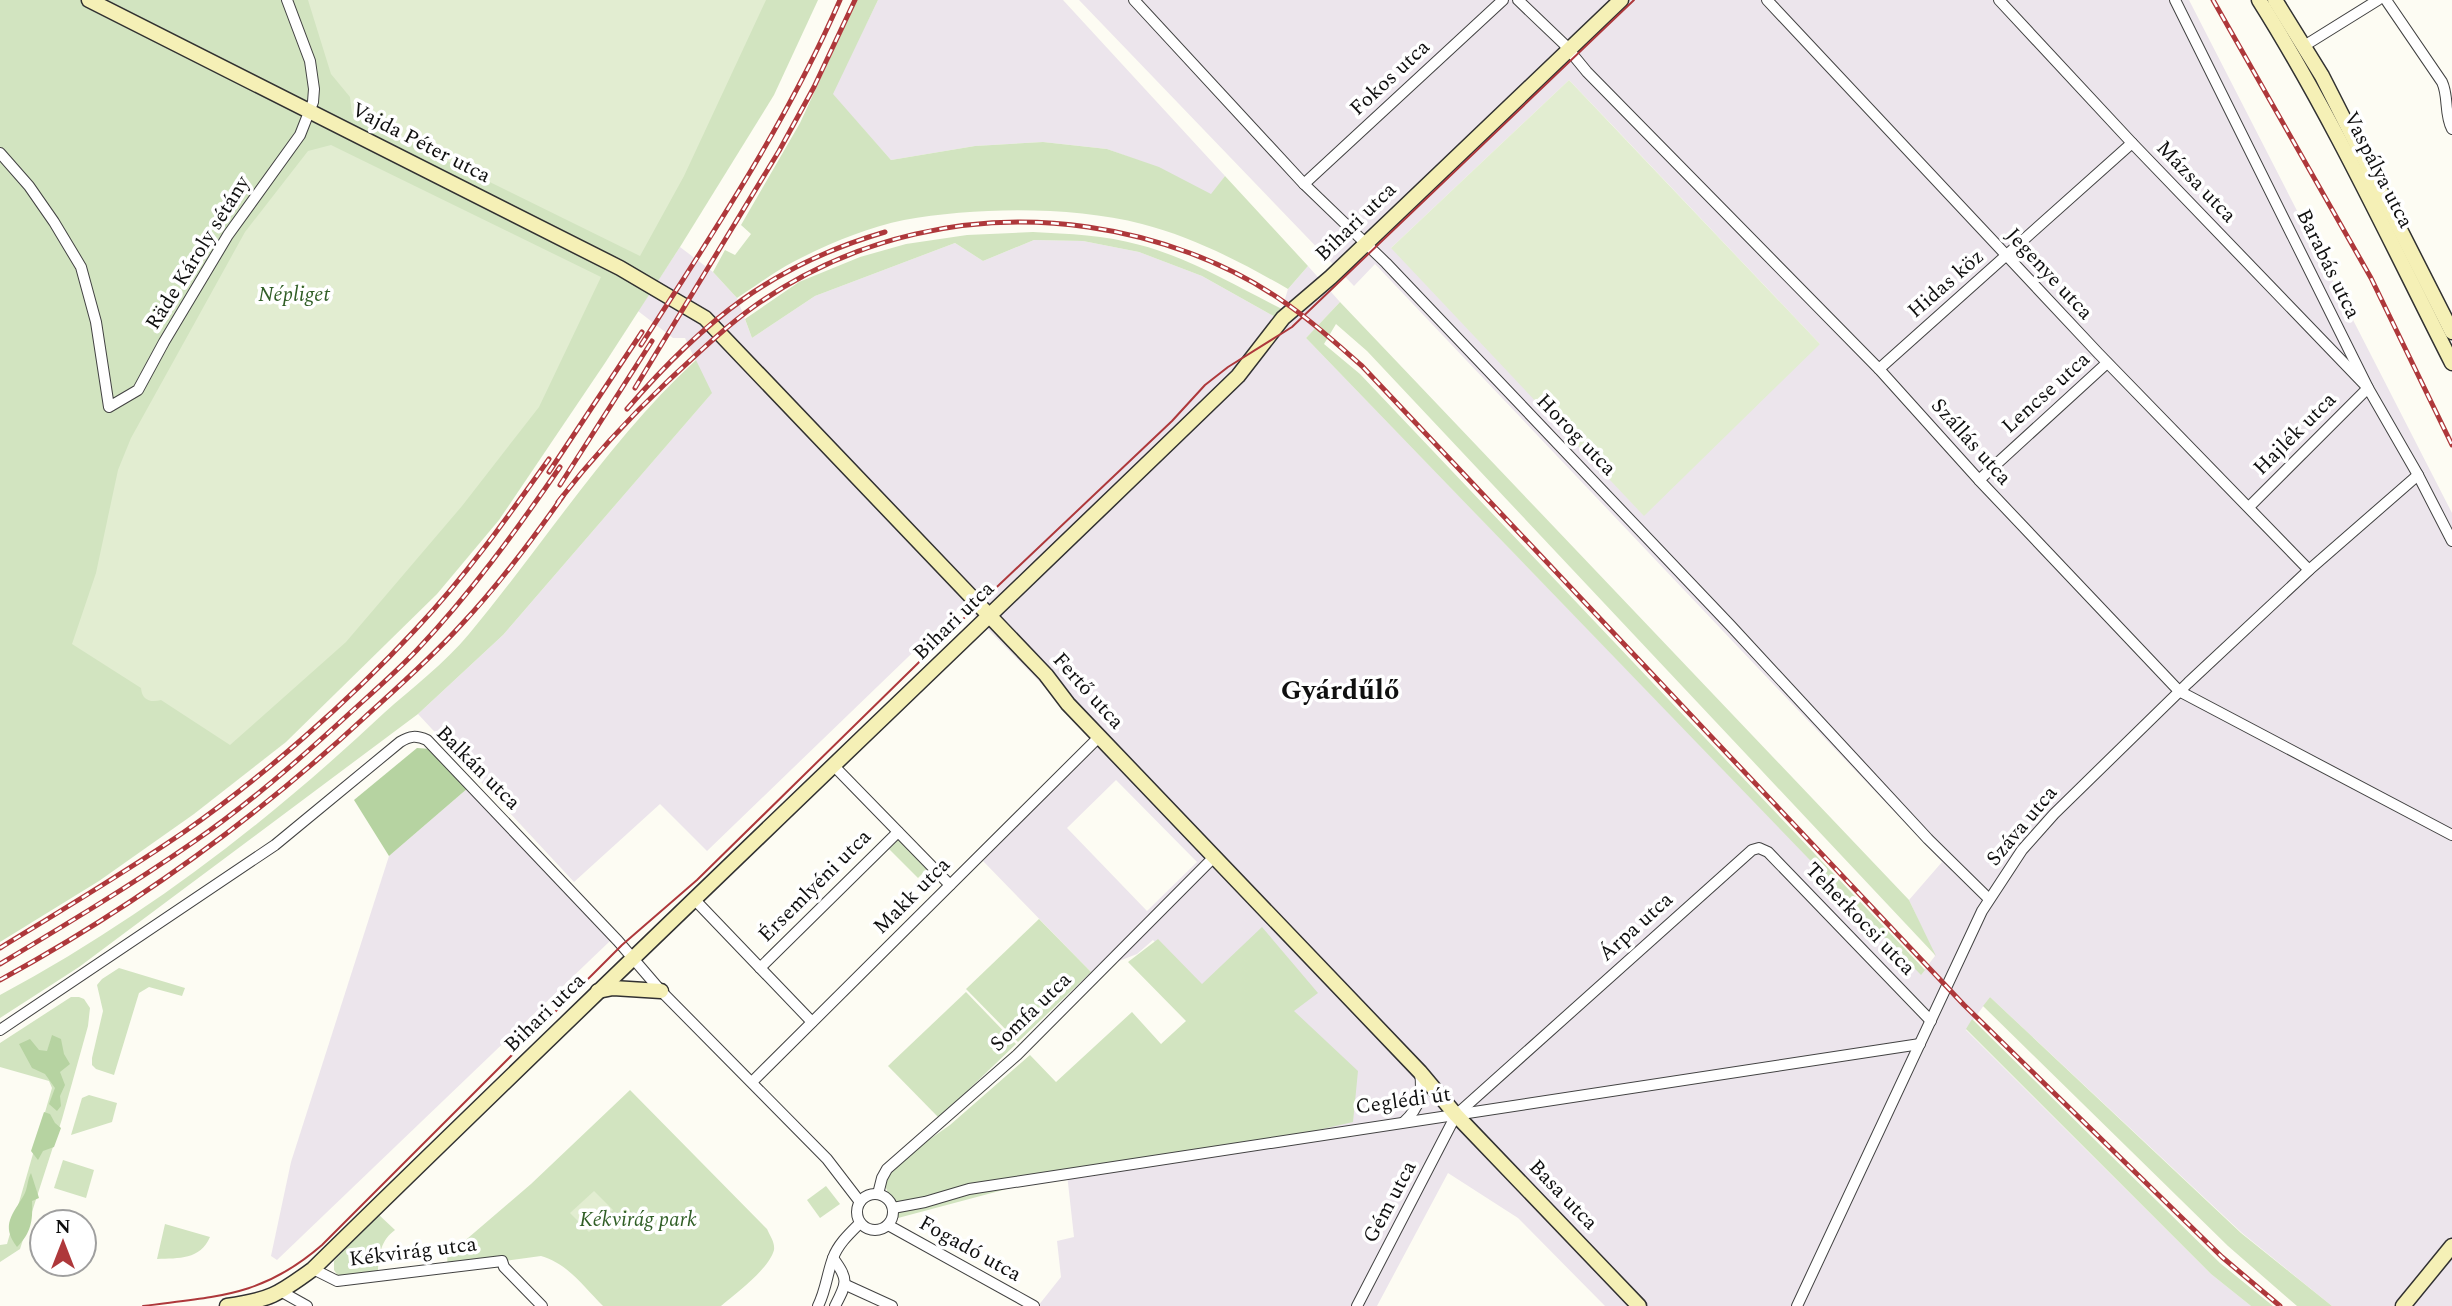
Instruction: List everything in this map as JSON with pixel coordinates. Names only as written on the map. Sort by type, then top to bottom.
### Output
[{"type":"street","name":"Vajda Péter utca","points":[[89,0],[654,286],[705,318],[725,338]]},
{"type":"street","name":"Räde Károly sétány","points":[[0,153],[41,204],[80,267],[96,322],[109,407],[138,390],[228,235],[300,135],[314,89],[310,61],[287,0]]},
{"type":"street","name":"Horog utca","points":[[1134,0],[1304,184],[1366,243],[1730,625],[1928,839],[1988,898]]},
{"type":"street","name":"Fokos utca","points":[[1304,184],[1503,0]]},
{"type":"street","name":"Szállás utca","points":[[1518,0],[1879,369],[1979,480],[2179,691],[2452,835]]},
{"type":"street","name":"Bihari utca","points":[[313,1269],[633,957],[1238,376],[1286,315],[1366,243],[1621,0]]},
{"type":"street","name":"Jegenye utca","points":[[1767,0],[2006,257],[2309,570]]},
{"type":"street","name":"Mázsa utca","points":[[1999,0],[2132,143],[2368,388]]},
{"type":"street","name":"Barabás utca","points":[[2175,0],[2368,388],[2452,541]]},
{"type":"street","points":[[2298,49],[2378,0]]},
{"type":"street","points":[[2386,0],[2442,82],[2446,91],[2448,122],[2452,129]]},
{"type":"street","name":"Vaspálya utca","points":[[2267,1],[2298,49],[2336,133],[2447,328],[2452,363]]},
{"type":"street","name":"Hidas köz","points":[[1879,369],[2132,143]]},
{"type":"street","points":[[2324,344],[2339,330]]},
{"type":"street","name":"Fertő utca","points":[[725,338],[1046,676],[1068,704],[1420,1072]]},
{"type":"street","name":"Lencse utca","points":[[1979,480],[2107,363]]},
{"type":"street","name":"Hajlék utca","points":[[2249,508],[2368,388]]},
{"type":"street","name":"Száva utca","points":[[1797,1306],[1988,898],[2022,850],[2054,814],[2179,691],[2309,570],[2418,475]]},
{"type":"street","name":"Balkán utca","points":[[0,1030],[275,845],[400,742],[413,736],[427,740],[633,957],[661,991],[827,1158],[860,1202]]},
{"type":"street","name":"Makk utca","points":[[752,1082],[1100,736]]},
{"type":"street","points":[[833,765],[950,885]]},
{"type":"street","name":"Érsemlyéni utca","points":[[760,968],[898,832]]},
{"type":"street","name":"Teherkocsi utca","points":[[1759,848],[1768,852],[1931,1021]]},
{"type":"street","name":"Árpa utca","points":[[1456,1115],[1746,853],[1759,848]]},
{"type":"street","name":"Somfa utca","points":[[878,1194],[887,1169],[1017,1055],[1214,857]]},
{"type":"street","points":[[694,899],[812,1022]]},
{"type":"street","points":[[598,991],[613,988],[661,991]]},
{"type":"street","name":"Ceglédi út","points":[[893,1208],[969,1189],[1920,1044]]},
{"type":"street","points":[[1404,1122],[1413,1113],[1421,1096],[1420,1072]]},
{"type":"street","name":"Basa utca","points":[[1420,1072],[1456,1115],[1639,1306]]},
{"type":"street","name":"Gém utca","points":[[1357,1306],[1456,1115]]},
{"type":"street","points":[[878,1194],[888,1199],[893,1208],[893,1218],[888,1225],[875,1231],[860,1223],[857,1212],[860,1202],[868,1195],[878,1194]]},
{"type":"street","points":[[818,1306],[824,1294],[833,1258],[848,1234],[860,1223]]},
{"type":"street","name":"Fogadó utca","points":[[888,1225],[1034,1306]]},
{"type":"street","points":[[2403,1306],[2452,1246]]},
{"type":"street","points":[[833,1258],[844,1273],[846,1285],[835,1306]]},
{"type":"street","name":"Kékvirág utca","points":[[313,1269],[337,1281],[502,1261],[542,1306]]},
{"type":"street","points":[[226,1306],[261,1301],[282,1292],[313,1269]]},
{"type":"street","points":[[846,1285],[892,1306]]},
{"type":"street","points":[[282,1292],[307,1306]]},
{"type":"shaded area","points":[[878,0],[1063,0],[1225,176],[1211,195],[1159,168],[1107,149],[1043,142],[975,146],[891,160],[832,94]]},
{"type":"shaded area","points":[[1079,0],[2189,0],[2452,513],[2452,1306],[2332,1306],[2242,1233],[1990,997],[1966,1030],[2211,1274],[2251,1306],[1605,1306],[1518,1218],[1448,1173],[1377,1306],[1038,1306],[1061,1277],[1057,1241],[1074,1237],[1067,1174],[1200,1023],[1192,983],[1153,940],[1137,954],[1091,972],[983,861],[1099,742],[963,604],[707,851],[660,804],[574,882],[418,714],[503,635],[711,394],[685,338],[673,338],[638,311],[680,247],[713,272],[737,298],[752,338],[815,296],[955,243],[983,261],[1034,240],[1083,241],[1139,252],[1202,276],[1277,318],[1288,289],[1308,266],[1340,302],[1306,338],[1921,974],[1935,956],[1909,900],[1942,862],[1375,264],[1354,286]],"holes":[[[1569,80],[1614,127],[1820,344],[1391,248]],[[1116,780],[1197,862],[1147,911],[1067,828]]]},
{"type":"shaded area","points":[[468,788],[610,941],[277,1260],[271,1256],[291,1162],[389,856]]},
{"type":"green space","name":"Népliget","points":[[0,0],[818,0],[774,95],[680,247],[499,520],[437,594],[286,742],[194,814],[99,881],[0,942]]},
{"type":"green space","points":[[308,0],[766,0],[684,176],[640,256],[352,114],[350,97],[331,74]]},
{"type":"green space","points":[[857,0],[878,0],[833,94],[891,160],[975,146],[1043,142],[1107,149],[1159,167],[1211,194],[1225,176],[1308,266],[1288,289],[1217,252],[1161,229],[1085,214],[993,211],[904,220],[862,232],[795,261],[737,298],[713,272],[725,250],[735,255],[751,234],[741,225],[800,123]]},
{"type":"green space","points":[[1569,80],[1820,344],[1644,516],[1391,248]]},
{"type":"green space","points":[[331,145],[601,277],[539,407],[462,506],[346,642],[230,745],[161,700],[147,700],[141,688],[72,644],[96,573],[118,470],[131,438],[245,232],[308,151]]},
{"type":"green space","points":[[1033,232],[1100,237],[1159,251],[1212,273],[1282,309],[1277,318],[1202,276],[1139,252],[1083,241],[1034,240],[983,261],[955,243],[815,296],[752,338],[745,319],[799,282],[860,257],[906,244],[967,235]]},
{"type":"green space","points":[[1340,302],[1909,900],[1936,956],[1367,351],[1336,324],[1324,344],[1360,374],[1925,970],[1921,975],[1306,338]]},
{"type":"green space","points":[[696,360],[712,393],[503,635],[418,714],[79,967],[0,1018],[0,995],[103,934],[249,831],[439,665],[460,645],[497,600],[635,423]]},
{"type":"green space","points":[[417,748],[431,749],[468,788],[389,856],[354,800]]},
{"type":"green space","points":[[900,838],[929,867],[918,878],[889,849]]},
{"type":"green space","points":[[1039,919],[1091,972],[1018,1042],[966,989]]},
{"type":"green space","points":[[1262,927],[1318,993],[1294,1011],[1358,1071],[1353,1122],[1263,1143],[1059,1175],[898,1218],[882,1178],[887,1169],[950,1125],[1030,1055],[1056,1082],[1132,1012],[1161,1044],[1186,1021],[1128,962],[1158,939],[1202,984]]},
{"type":"green space","points":[[119,968],[185,988],[182,996],[149,987],[139,993],[114,1075],[96,1069],[92,1065],[92,1058],[103,1011],[97,985]]},
{"type":"green space","points":[[966,992],[1016,1044],[939,1118],[888,1066]]},
{"type":"green space","points":[[71,997],[84,999],[90,1008],[88,1026],[62,1119],[33,1208],[28,1208],[28,1224],[20,1249],[0,1262],[0,1245],[7,1244],[52,1088],[49,1081],[0,1067],[0,1043]]},
{"type":"green space","points":[[1990,997],[2241,1233],[2332,1306],[2297,1306],[2228,1246],[1983,1006]]},
{"type":"green space","points":[[1972,1019],[2220,1263],[2273,1306],[2251,1306],[2211,1274],[1966,1029]]},
{"type":"green space","points":[[52,1035],[61,1039],[64,1054],[70,1064],[60,1072],[65,1085],[60,1096],[61,1106],[57,1111],[49,1104],[55,1088],[45,1074],[32,1068],[19,1044],[30,1039],[39,1050],[47,1051]]},
{"type":"green space","name":"Kékvirág park","points":[[630,1090],[767,1229],[774,1250],[759,1273],[721,1306],[603,1306],[567,1270],[541,1256],[448,1269],[447,1256],[531,1184]]},
{"type":"green space","points":[[89,1095],[117,1103],[112,1122],[71,1135],[82,1098]]},
{"type":"green space","points":[[44,1112],[50,1114],[61,1128],[54,1147],[43,1151],[38,1160],[31,1151]]},
{"type":"green space","points":[[63,1160],[94,1170],[86,1198],[54,1188]]},
{"type":"green space","points":[[31,1173],[39,1198],[32,1201],[32,1208],[28,1208],[28,1230],[17,1247],[9,1232],[10,1220],[25,1192]]},
{"type":"green space","points":[[826,1186],[840,1204],[820,1218],[807,1200]]},
{"type":"green space","points":[[594,1191],[613,1210],[589,1232],[570,1213]]},
{"type":"green space","points":[[378,1214],[395,1230],[382,1248],[378,1271],[338,1276],[334,1270],[334,1261]]},
{"type":"green space","points":[[165,1224],[210,1237],[206,1245],[195,1254],[181,1258],[157,1259]]},
{"type":"tram line","points":[[143,1306],[217,1296],[259,1285],[300,1262],[322,1245],[622,945],[697,880],[961,621],[1172,421],[1205,385],[1228,367],[1292,327],[1634,0]]},
{"type":"railway","points":[[641,345],[722,219],[773,133],[840,0]]},
{"type":"railway","points":[[635,388],[779,151],[814,87],[855,0]]},
{"type":"railway","points":[[2213,0],[2371,278],[2452,445]]},
{"type":"railway","points":[[558,502],[597,454],[639,410],[733,322],[793,281],[873,246],[958,226],[1001,222],[1044,223],[1088,227],[1140,237],[1215,263],[1284,302],[1362,366],[1964,1005],[2222,1257],[2280,1306]]},
{"type":"railway","points":[[627,409],[683,349],[742,300],[808,261],[885,232]]},
{"type":"railway","points":[[549,472],[642,332]]},
{"type":"railway","points":[[560,485],[652,341]]},
{"type":"railway","points":[[0,948],[184,832],[304,737],[362,684],[433,610],[485,547],[549,459]]},
{"type":"railway","points":[[0,964],[192,843],[254,797],[313,746],[393,674],[437,629],[492,562],[560,467]]},
{"type":"railway","points":[[0,980],[97,923],[191,860],[323,755],[461,625],[515,562],[563,496]]},
{"type":"district","name":"Gyárdűlő","points":[[1340,690]]}]
